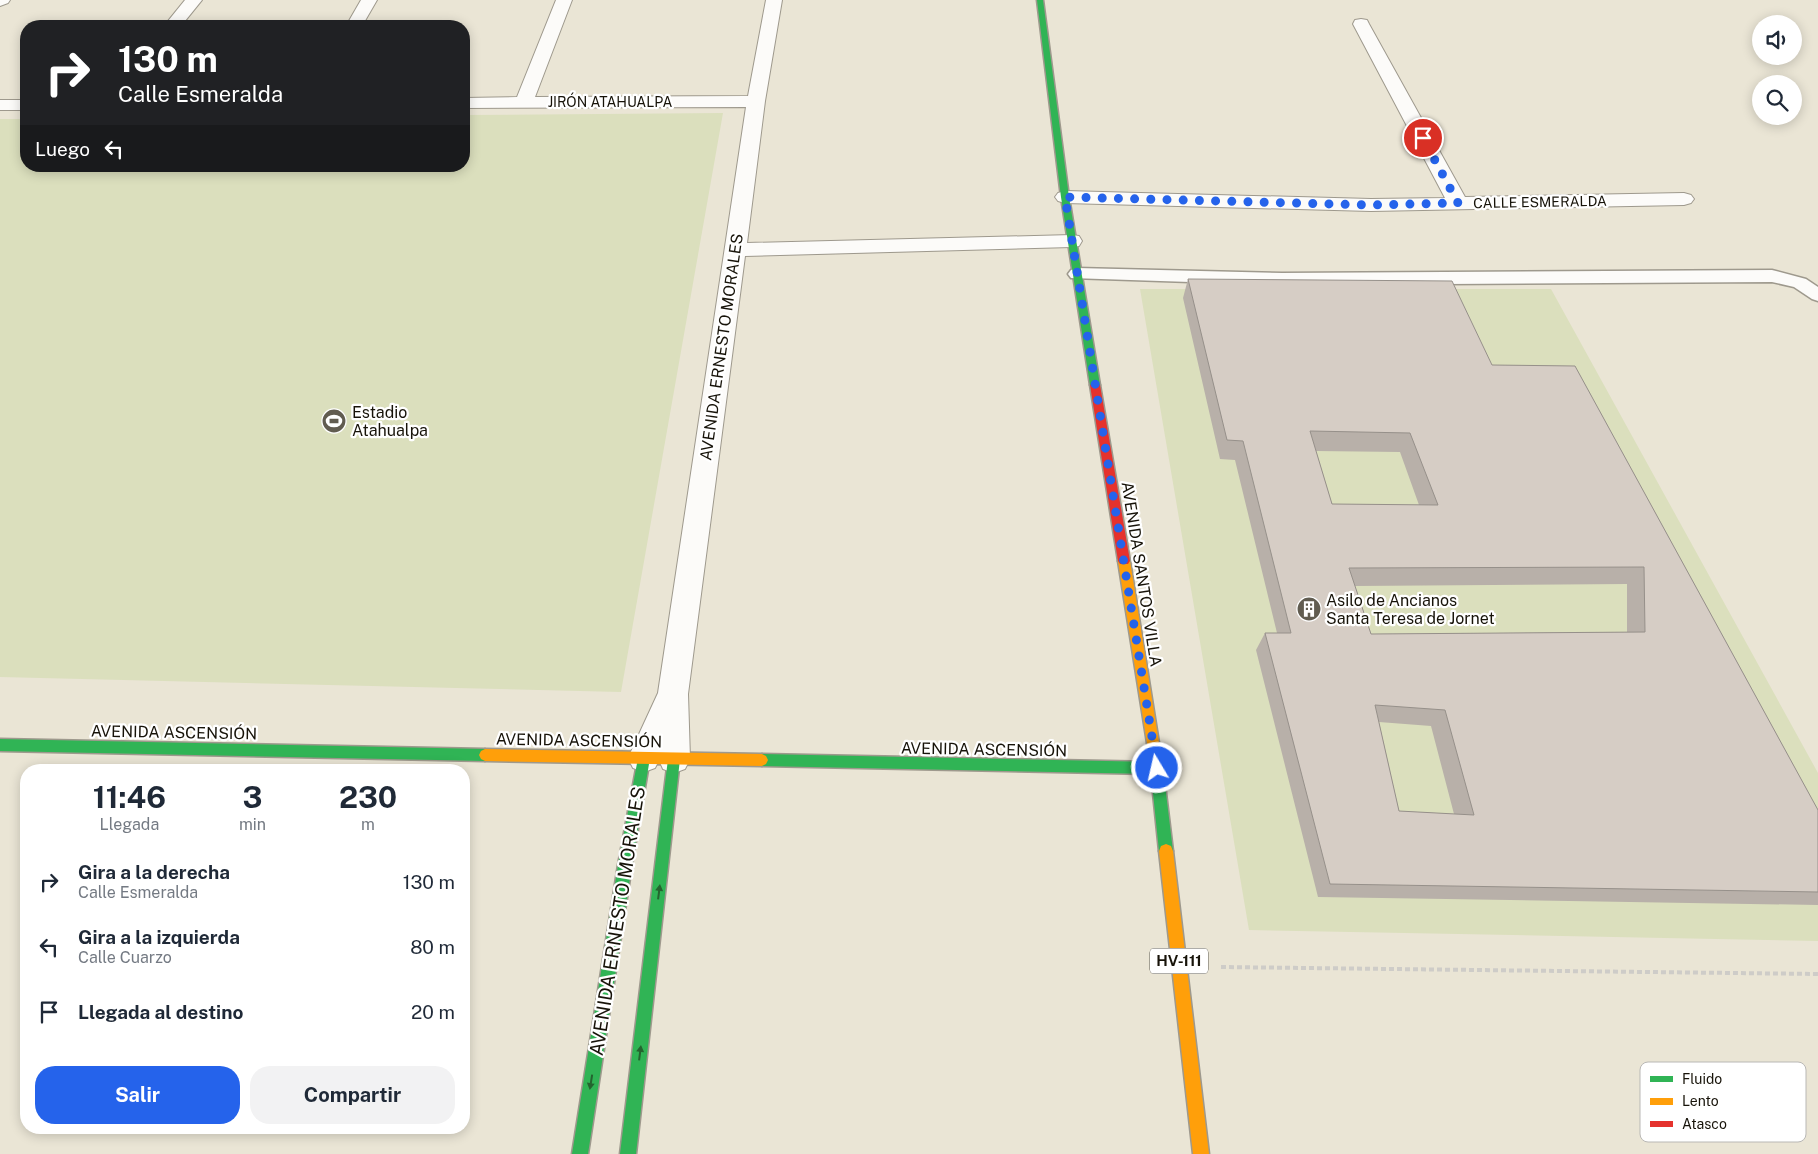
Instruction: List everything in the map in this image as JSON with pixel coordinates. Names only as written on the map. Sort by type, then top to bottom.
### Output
[{"type":"main road","name":"AVENIDA SANTOS VILLA","points":[[1040,0],[1065,197],[1157,768],[1201,1154]]},
{"type":"main road","name":"AVENIDA ASCENSIÓN","points":[[0,745],[1157,768]]},
{"type":"main road","name":"AVENIDA ERNESTO MORALES","points":[[580,1154],[625,865],[644,758]]},
{"type":"main road","name":"AVENIDA ERNESTO MORALES","points":[[628,1154],[674,759]]},
{"type":"street","points":[[177,20],[194,0]]},
{"type":"street","points":[[358,20],[370,0]]},
{"type":"street","points":[[524,102],[564,0]]},
{"type":"street","name":"AVENIDA ERNESTO MORALES","points":[[674,759],[673,694],[756,101],[774,0]]},
{"type":"street","points":[[1361,24],[1458,203]]},
{"type":"street","name":"JIRÓN ATAHUALPA","points":[[470,103],[756,101]]},
{"type":"street","points":[[0,105],[20,105]]},
{"type":"street","name":"CALLE ESMERALDA","points":[[1065,197],[1371,205],[1684,199]]},
{"type":"street","points":[[735,250],[1072,241]]},
{"type":"street","name":"AVENIDA ERNESTO MORALES","points":[[644,758],[673,694]]},
{"type":"lane","points":[[1077,274],[1282,279],[1772,276],[1800,284],[1818,295]]},
{"type":"path","points":[[1180,966],[1818,974]]},
{"type":"green space","name":"Estadio Atahualpa","points":[[723,113],[621,692],[0,677],[0,119],[20,119],[20,172],[470,172],[470,115]]},
{"type":"green space","name":"Asilo de Ancianos Santa Teresa de Jornet","points":[[1140,289],[1551,289],[1818,773],[1818,941],[1249,930]]},
{"type":"building","name":"Asilo de Ancianos Santa Teresa de Jornet","points":[[1188,279],[1452,281],[1492,365],[1575,366],[1818,810],[1818,892],[1330,884],[1265,633],[1291,633],[1243,441],[1227,440]],"holes":[[[1310,431],[1410,433],[1438,505],[1332,504]],[[1644,567],[1645,632],[1371,634],[1349,568]],[[1375,705],[1445,710],[1474,815],[1399,811]]]},
{"type":"traffic: fast","points":[[1040,0],[1065,197],[1095,385]]},
{"type":"traffic: fast","points":[[0,745],[485,755]]},
{"type":"traffic: fast","points":[[580,1154],[625,865],[644,758]]},
{"type":"traffic: fast","points":[[628,1154],[674,759]]},
{"type":"traffic: fast","points":[[762,760],[1157,768],[1166,851]]},
{"type":"traffic: slow","points":[[1124,561],[1157,768]]},
{"type":"traffic: slow","points":[[485,755],[762,760]]},
{"type":"traffic: slow","points":[[1166,851],[1201,1154]]},
{"type":"traffic: jam","points":[[1095,385],[1124,561]]},
{"type":"place","name":"Estadio Atahualpa","points":[[334,421]]},
{"type":"place","name":"Asilo de Ancianos Santa Teresa de Jornet","points":[[1309,609]]},
{"type":"route","points":[[1157,768],[1065,197],[1371,205],[1458,203],[1423,138]]}]
